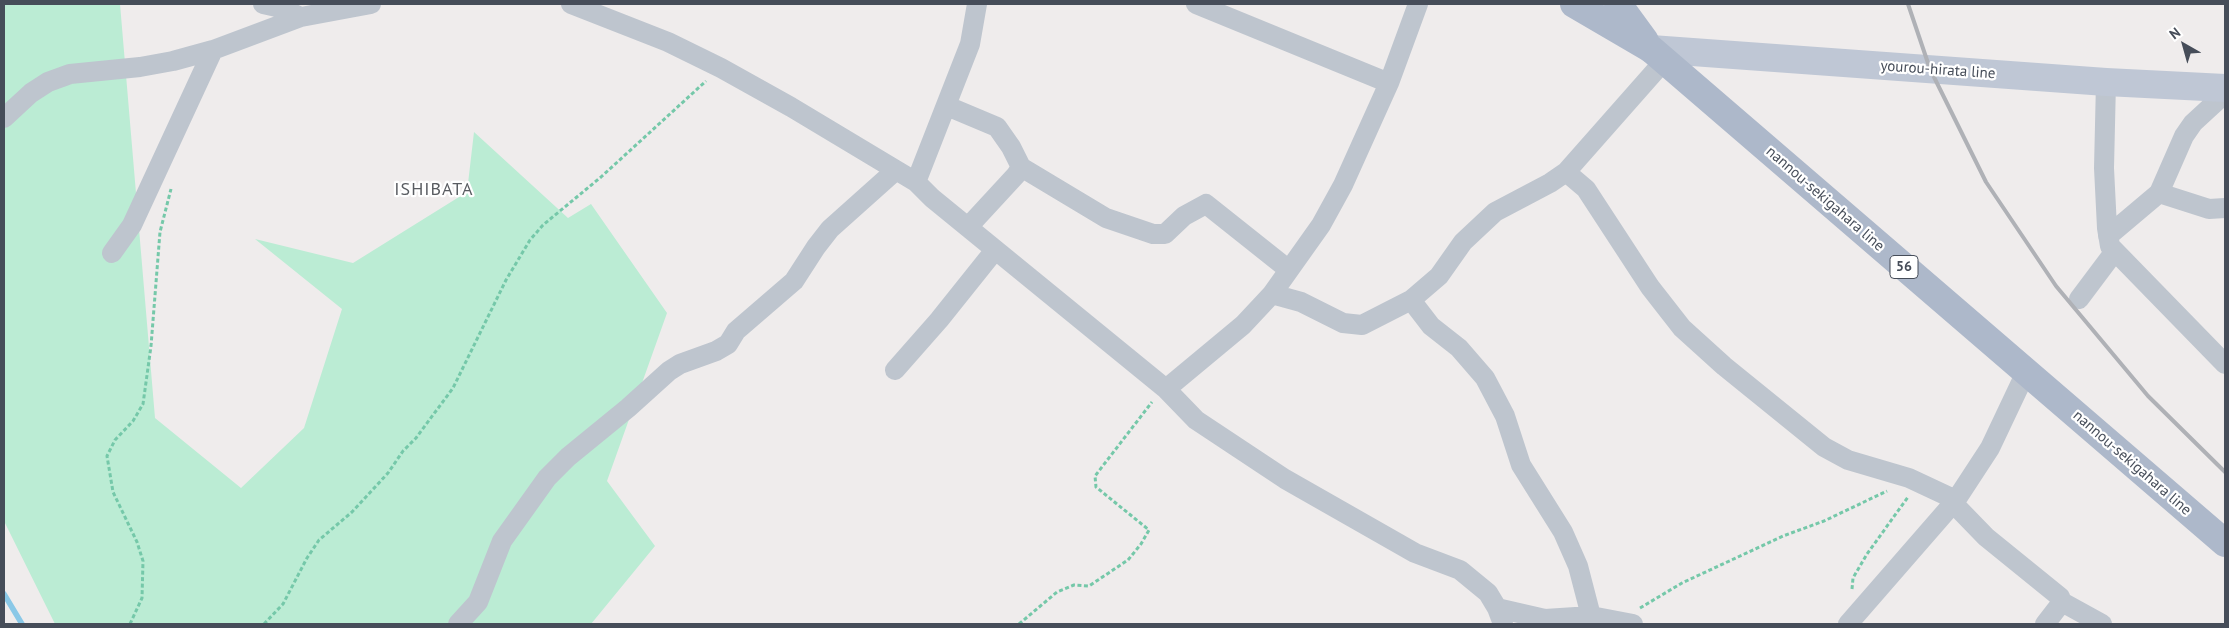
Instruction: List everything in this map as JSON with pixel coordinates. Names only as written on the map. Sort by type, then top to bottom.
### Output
[{"type":"main road","name":"nannou-sekigahara line","points":[[1574,4],[1657,55],[2225,543]]},
{"type":"main road","points":[[1618,4],[1657,55]]},
{"type":"main road","name":"yourou-hirata line","points":[[1657,55],[2106,82],[2224,87]]},
{"type":"street","points":[[263,4],[281,8],[301,17]]},
{"type":"street","points":[[4,118],[30,93],[48,82],[70,74],[140,67],[174,61],[213,50],[301,17],[371,4]]},
{"type":"street","points":[[571,4],[602,9],[721,68],[916,182],[932,198],[1164,388],[1196,420],[1286,479],[1415,553],[1460,570],[1488,593],[1500,616],[1545,620],[1591,616],[1630,624]]},
{"type":"street","points":[[916,182],[970,44],[977,4]]},
{"type":"street","points":[[1196,4],[1389,83]]},
{"type":"street","points":[[1164,388],[1243,325],[1272,294],[1321,225],[1343,185],[1389,83],[1418,4]]},
{"type":"street","points":[[112,253],[132,225],[213,50]]},
{"type":"street","points":[[1272,294],[1302,302],[1342,323],[1362,325],[1412,300],[1439,276],[1463,242],[1496,212],[1566,172],[1657,55]]},
{"type":"street","points":[[2106,82],[2104,168],[2112,243],[2225,364]]},
{"type":"street","points":[[2079,299],[2112,243],[2159,193],[2184,136],[2193,124],[2218,100],[2224,87]]},
{"type":"street","points":[[947,106],[997,127],[1021,166],[1106,218],[1154,234],[1165,234],[1184,216],[1206,204],[1289,270]]},
{"type":"street","points":[[968,226],[1016,175],[1021,166]]},
{"type":"street","points":[[458,624],[478,602],[502,540],[547,478],[575,451],[628,408],[668,371],[728,344],[736,331],[794,281],[816,246],[830,229],[896,170]]},
{"type":"street","points":[[1566,172],[1586,189],[1650,287],[1682,328],[1724,366],[1824,447],[1848,460],[1912,480],[1955,502],[1986,537],[2060,597],[2062,602],[2102,624]]},
{"type":"street","points":[[2159,193],[2209,209],[2225,208]]},
{"type":"street","points":[[895,370],[939,320],[995,250]]},
{"type":"street","points":[[1412,300],[1431,326],[1459,348],[1485,378],[1505,416],[1521,466],[1563,532],[1578,566],[1591,616]]},
{"type":"street","points":[[1850,622],[1955,502],[1990,448],[2026,372]]},
{"type":"street","points":[[2045,624],[2062,602]]},
{"type":"path","points":[[264,624],[283,604],[307,558],[319,540],[352,512],[388,474],[403,451],[416,438],[453,388],[506,280],[530,240],[543,225],[601,177],[721,68]]},
{"type":"path","points":[[130,624],[142,598],[143,561],[137,542],[113,492],[107,456],[115,440],[133,421],[143,404],[152,346],[160,232],[172,187]]},
{"type":"path","points":[[1019,624],[1057,592],[1074,585],[1088,586],[1128,560],[1141,544],[1149,530],[1096,487],[1095,476],[1164,388]]},
{"type":"path","points":[[1850,622],[1853,578],[1867,554],[1907,499],[1912,480]]},
{"type":"path","points":[[1630,624],[1633,612],[1682,582],[1783,536],[1824,521],[1912,480]]},
{"type":"green space","points":[[4,4],[120,4],[155,418],[241,488],[304,428],[342,309],[255,239],[353,263],[467,192],[474,132],[568,218],[591,204],[667,313],[607,481],[655,546],[591,624],[55,624],[4,521]]},
{"type":"waterway","points":[[4,594],[22,624]]},
{"type":"railway","points":[[1908,4],[1930,69],[1986,182],[2056,286],[2148,396],[2225,472]]},
{"type":"district","name":"ISHIBATA","points":[[434,190]]}]
